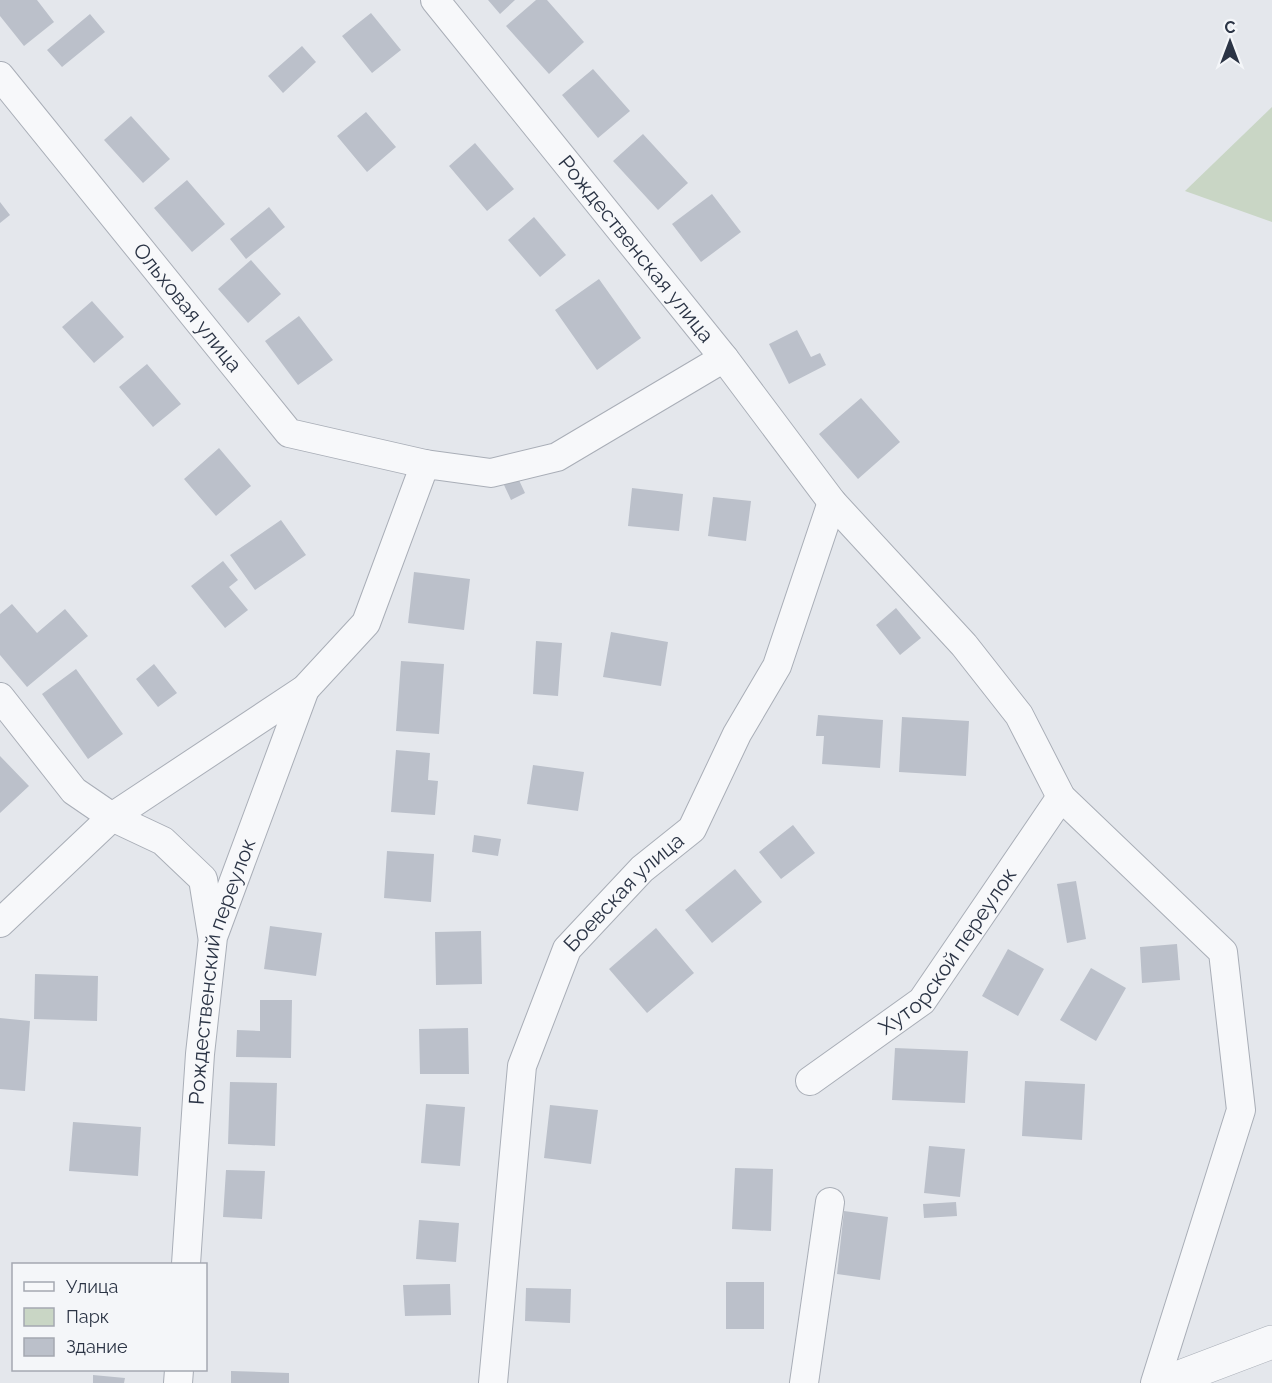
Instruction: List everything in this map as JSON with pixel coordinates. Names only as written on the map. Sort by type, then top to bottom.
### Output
[{"type":"street","name":"Рождественская улица","points":[[435,0],[724,358],[832,502],[964,645],[1019,715],[1061,797],[1222,952],[1241,1110],[1155,1383]]},
{"type":"street","name":"Ольховая улица","points":[[0,76],[289,433],[425,464],[491,473],[557,457],[724,358]]},
{"type":"street","points":[[0,923],[112,817],[305,689],[366,624],[425,464]]},
{"type":"street","name":"Боевская улица","points":[[493,1383],[522,1066],[567,949],[642,869],[692,829],[737,734],[777,666],[832,502]]},
{"type":"street","name":"Рождественский переулок","points":[[186,1263],[200,1054],[213,937],[305,689]]},
{"type":"street","points":[[0,698],[74,791],[112,817],[163,841],[203,879],[213,937]]},
{"type":"street","name":"Хуторской переулок","points":[[810,1081],[922,1001],[1061,797]]},
{"type":"street","points":[[804,1383],[830,1202]]},
{"type":"street","points":[[1164,1383],[1272,1342]]},
{"type":"green space","points":[[1272,107],[1272,222],[1185,191]]},
{"type":"building","points":[[0,0],[37,0],[54,22],[24,46],[0,16]]},
{"type":"building","points":[[488,0],[515,0],[500,14]]},
{"type":"building","points":[[536,0],[547,0],[584,42],[549,74],[506,26]]},
{"type":"building","points":[[371,13],[401,50],[372,73],[342,36]]},
{"type":"building","points":[[90,14],[105,32],[62,67],[47,50]]},
{"type":"building","points":[[302,46],[316,62],[283,93],[268,76]]},
{"type":"building","points":[[593,69],[630,111],[598,138],[562,95]]},
{"type":"building","points":[[366,112],[396,147],[367,172],[337,136]]},
{"type":"building","points":[[131,116],[170,159],[143,183],[104,140]]},
{"type":"building","points":[[643,134],[688,183],[658,210],[613,161]]},
{"type":"building","points":[[475,143],[514,189],[487,211],[449,166]]},
{"type":"building","points":[[187,180],[225,224],[192,252],[154,208]]},
{"type":"building","points":[[712,194],[741,232],[701,262],[672,224]]},
{"type":"building","points":[[0,202],[10,215],[0,223]]},
{"type":"building","points":[[269,207],[285,227],[246,259],[230,239]]},
{"type":"building","points":[[534,217],[566,255],[540,277],[508,240]]},
{"type":"building","points":[[251,260],[281,294],[248,323],[218,289]]},
{"type":"building","points":[[599,279],[641,338],[597,370],[555,310]]},
{"type":"building","points":[[92,301],[124,337],[94,363],[62,327]]},
{"type":"building","points":[[299,316],[333,360],[298,385],[265,341]]},
{"type":"building","points":[[797,330],[811,357],[820,353],[826,365],[789,384],[769,344]]},
{"type":"building","points":[[147,364],[181,404],[153,427],[119,387]]},
{"type":"building","points":[[861,398],[900,442],[858,479],[819,434]]},
{"type":"building","points":[[219,448],[251,486],[216,516],[184,479]]},
{"type":"building","points":[[518,478],[525,493],[511,500],[504,485]]},
{"type":"building","points":[[632,488],[683,494],[679,531],[628,526]]},
{"type":"building","points":[[713,497],[751,501],[746,541],[708,536]]},
{"type":"building","points":[[281,520],[306,555],[255,590],[230,555]]},
{"type":"building","points":[[223,561],[238,580],[229,587],[248,610],[225,628],[191,586]]},
{"type":"building","points":[[414,572],[470,579],[464,630],[408,623]]},
{"type":"building","points":[[12,604],[37,633],[65,609],[88,636],[27,687],[0,655],[0,614]]},
{"type":"building","points":[[896,608],[921,638],[900,655],[876,625]]},
{"type":"building","points":[[611,632],[668,642],[661,686],[603,677]]},
{"type":"building","points":[[536,641],[562,643],[558,696],[533,694]]},
{"type":"building","points":[[401,661],[444,664],[439,734],[396,731]]},
{"type":"building","points":[[154,664],[177,693],[158,707],[136,679]]},
{"type":"building","points":[[76,669],[123,734],[88,759],[42,694]]},
{"type":"building","points":[[818,715],[883,720],[880,768],[822,764],[824,736],[816,736]]},
{"type":"building","points":[[902,717],[969,721],[966,776],[899,772]]},
{"type":"building","points":[[396,750],[430,753],[428,780],[438,781],[435,815],[391,812]]},
{"type":"building","points":[[0,756],[29,786],[0,813]]},
{"type":"building","points":[[533,765],[584,772],[578,811],[527,804]]},
{"type":"building","points":[[793,825],[815,853],[781,879],[759,852]]},
{"type":"building","points":[[474,835],[501,839],[498,856],[472,852]]},
{"type":"building","points":[[387,851],[434,854],[431,902],[384,898]]},
{"type":"building","points":[[735,869],[762,902],[712,943],[685,910]]},
{"type":"building","points":[[1076,881],[1086,939],[1067,943],[1057,884]]},
{"type":"building","points":[[270,926],[322,933],[316,976],[264,969]]},
{"type":"building","points":[[656,928],[694,973],[647,1013],[609,969]]},
{"type":"building","points":[[481,931],[482,984],[436,985],[435,932]]},
{"type":"building","points":[[1177,944],[1180,980],[1142,983],[1140,947]]},
{"type":"building","points":[[1008,949],[1044,969],[1018,1016],[982,996]]},
{"type":"building","points":[[1091,968],[1126,988],[1096,1041],[1060,1020]]},
{"type":"building","points":[[35,974],[98,976],[97,1021],[34,1019]]},
{"type":"building","points":[[260,1000],[292,1000],[291,1058],[236,1057],[237,1030],[260,1031]]},
{"type":"building","points":[[0,1018],[30,1021],[25,1091],[0,1089]]},
{"type":"building","points":[[468,1028],[469,1074],[420,1074],[419,1029]]},
{"type":"building","points":[[895,1048],[968,1051],[965,1103],[892,1100]]},
{"type":"building","points":[[1025,1081],[1085,1084],[1082,1140],[1022,1136]]},
{"type":"building","points":[[230,1082],[277,1083],[275,1146],[228,1144]]},
{"type":"building","points":[[426,1104],[465,1107],[460,1166],[421,1163]]},
{"type":"building","points":[[550,1105],[598,1110],[591,1164],[544,1158]]},
{"type":"building","points":[[73,1122],[141,1127],[138,1176],[69,1171]]},
{"type":"building","points":[[929,1146],[965,1149],[960,1197],[924,1193]]},
{"type":"building","points":[[735,1168],[773,1169],[771,1231],[732,1229]]},
{"type":"building","points":[[226,1170],[265,1171],[262,1219],[223,1217]]},
{"type":"building","points":[[956,1202],[957,1216],[924,1218],[923,1204]]},
{"type":"building","points":[[844,1211],[888,1217],[880,1280],[837,1274]]},
{"type":"building","points":[[419,1220],[459,1223],[456,1262],[416,1259]]},
{"type":"building","points":[[726,1282],[764,1282],[764,1329],[726,1329]]},
{"type":"building","points":[[450,1284],[451,1315],[405,1316],[403,1285]]},
{"type":"building","points":[[526,1288],[571,1289],[570,1323],[525,1321]]},
{"type":"building","points":[[231,1371],[289,1373],[289,1383],[231,1383]]},
{"type":"building","points":[[93,1375],[125,1378],[124,1383],[93,1383]]}]
